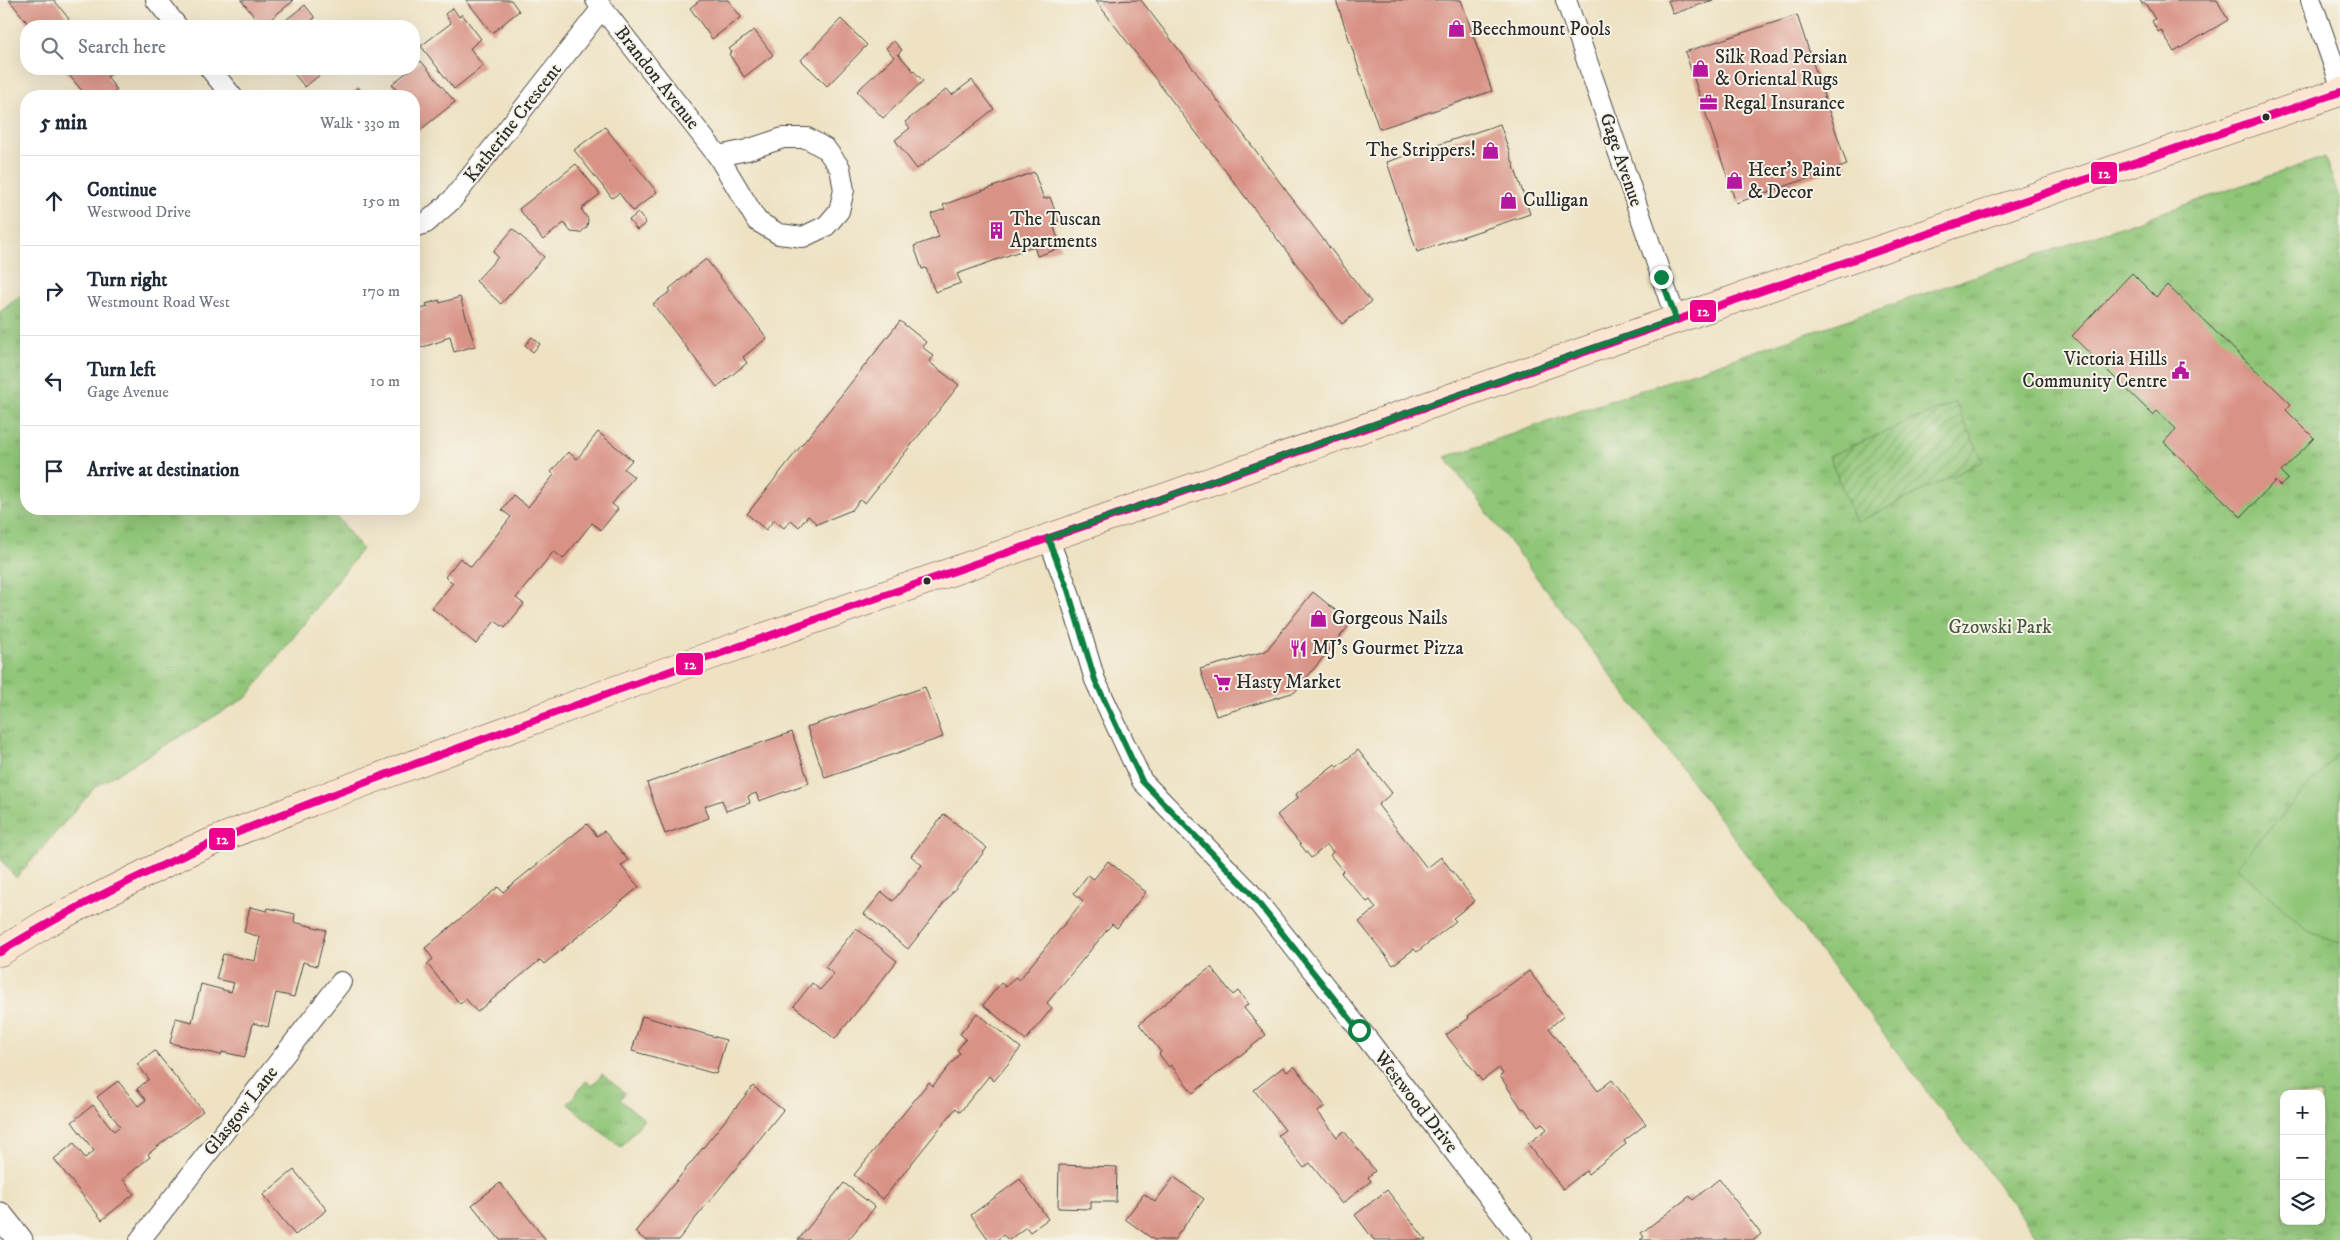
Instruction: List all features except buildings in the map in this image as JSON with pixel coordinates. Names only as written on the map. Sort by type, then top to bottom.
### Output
[{"type":"main road","points":[[0,952],[50,921],[192,850],[293,810],[678,667],[1676,319],[2340,92]]},
{"type":"street","points":[[156,0],[172,20]]},
{"type":"street","name":"Gage Avenue","points":[[1566,0],[1676,319]]},
{"type":"street","points":[[2311,0],[2340,83]]},
{"type":"street","name":"Brandon Avenue","points":[[599,4],[718,156],[757,221],[779,234],[803,237],[826,226],[838,211],[844,190],[840,168],[826,149],[807,138],[782,138],[746,150],[718,156]]},
{"type":"street","name":"Katherine Crescent","points":[[420,225],[426,223],[452,200],[599,4]]},
{"type":"street","points":[[215,75],[227,90]]},
{"type":"street","name":"Westwood Drive","points":[[1048,538],[1068,590],[1095,680],[1142,781],[1248,890],[1369,1041],[1522,1240]]},
{"type":"street","name":"Glasgow Lane","points":[[140,1240],[341,982]]},
{"type":"street","points":[[0,1215],[20,1240]]},
{"type":"green space","name":"Gzowski Park","points":[[2325,157],[2340,201],[2340,1240],[2040,1240],[1445,457]]},
{"type":"green space","points":[[20,296],[20,515],[336,515],[362,549],[247,697],[96,786],[16,878],[0,858],[0,312]]},
{"type":"green space","points":[[1955,402],[1983,461],[1856,523],[1829,456]]},
{"type":"green space","points":[[2340,751],[2340,943],[2308,931],[2236,866]]},
{"type":"green space","points":[[602,1074],[625,1093],[620,1100],[644,1119],[621,1148],[568,1104],[586,1081],[593,1086]]},
{"type":"transit line","name":"12","points":[[0,952],[107,892],[162,866],[273,818],[387,774],[838,612],[2340,92]]},
{"type":"place","name":"Beechmount Pools","points":[[1457,29]]},
{"type":"place","name":"Silk Road Persian & Oriental Rugs","points":[[1701,68]]},
{"type":"place","name":"Regal Insurance","points":[[1709,103]]},
{"type":"place","name":"The Strippers!","points":[[1490,150]]},
{"type":"place","name":"Heer's Paint & Decor","points":[[1734,181]]},
{"type":"place","name":"Culligan","points":[[1509,200]]},
{"type":"place","name":"The Tuscan Apartments","points":[[996,230]]},
{"type":"place","name":"Victoria Hills Community Centre","points":[[2181,370]]},
{"type":"place","name":"Gorgeous Nails","points":[[1318,618]]},
{"type":"place","name":"MJ's Gourmet Pizza","points":[[1298,648]]},
{"type":"place","name":"Hasty Market","points":[[1222,682]]},
{"type":"route","points":[[1359,1030],[1248,890],[1164,806],[1142,781],[1095,680],[1068,590],[1048,538],[1676,319],[1661,277]]}]
